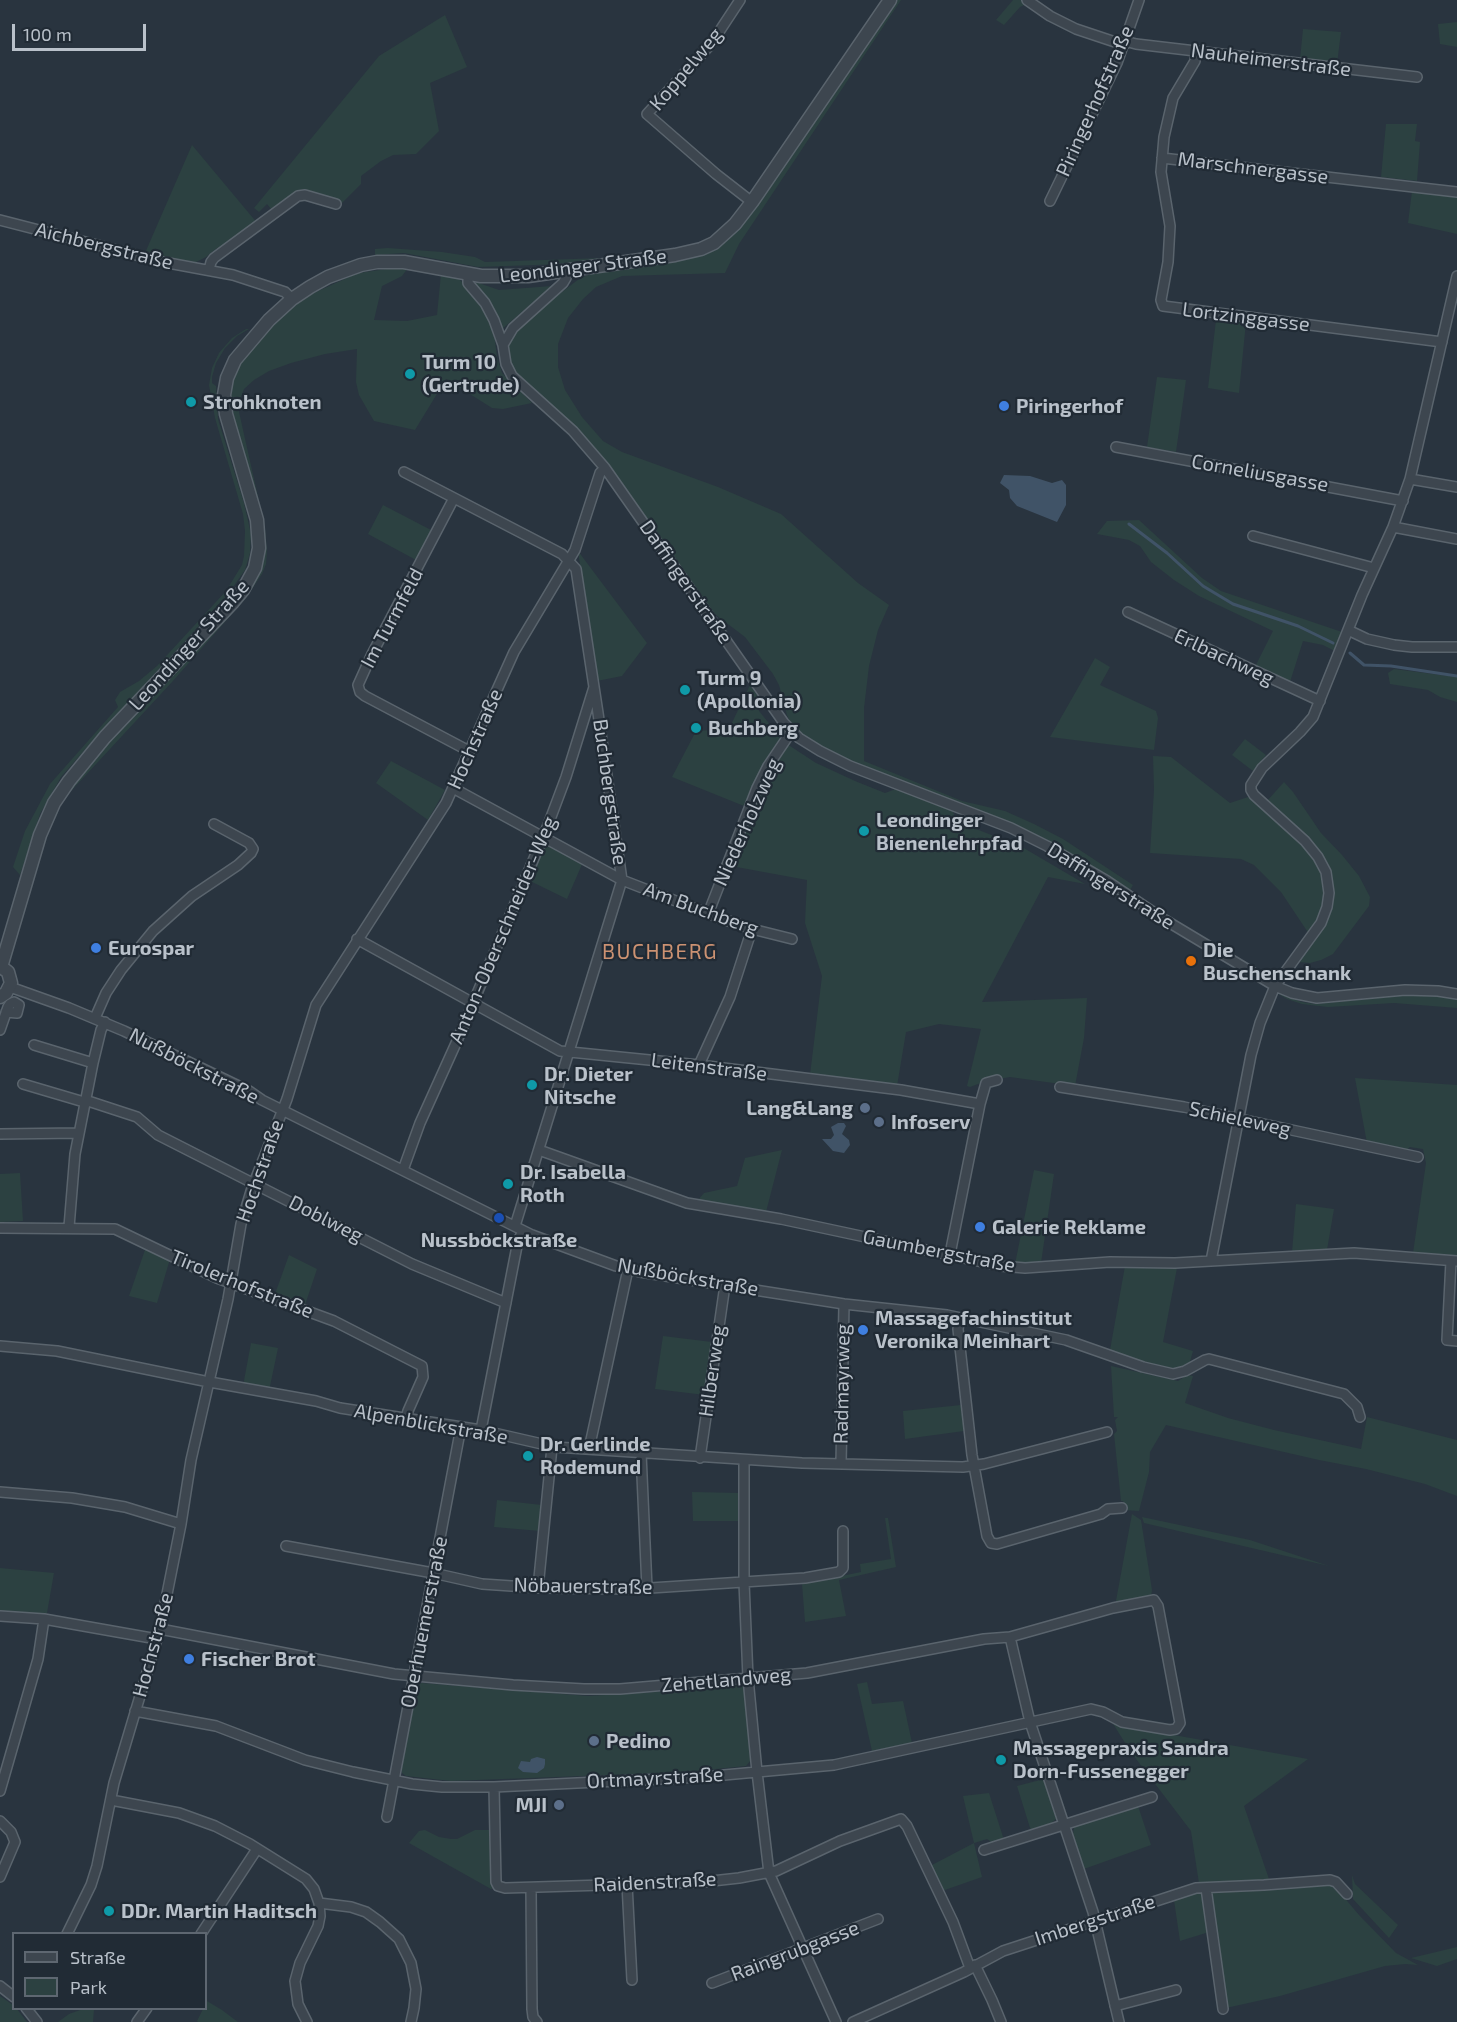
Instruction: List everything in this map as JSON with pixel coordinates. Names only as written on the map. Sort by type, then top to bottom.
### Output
[{"type":"street","name":"Koppelweg","points":[[740,0],[711,44],[647,114],[752,202]]},
{"type":"street","name":"Nauheimerstraße","points":[[1027,0],[1045,13],[1076,29],[1125,43],[1418,77]]},
{"type":"street","name":"Piringerhofstraße","points":[[1050,201],[1125,43],[1139,0]]},
{"type":"street","name":"Leondinger Straße","points":[[10,987],[10,976],[0,967],[40,835],[54,803],[105,737],[233,602],[243,590],[255,568],[260,539],[257,520],[226,414],[224,395],[227,378],[235,360],[269,320],[292,299],[328,277],[361,265],[377,262],[404,262],[505,277],[566,272],[701,249],[726,234],[752,202],[887,1]]},
{"type":"street","name":"Marschnergasse","points":[[1196,51],[1195,61],[1183,78],[1171,105],[1162,158],[1457,192]]},
{"type":"street","name":"Lortzinggasse","points":[[1162,158],[1162,178],[1170,226],[1168,262],[1161,300],[1163,306],[1442,342]]},
{"type":"street","points":[[208,270],[214,258],[298,196],[305,195],[336,204]]},
{"type":"street","name":"Aichbergstraße","points":[[0,220],[163,262],[233,275],[285,292],[292,299]]},
{"type":"street","points":[[503,345],[513,328],[563,283],[566,272]]},
{"type":"street","name":"Daffingerstraße","points":[[468,273],[468,283],[485,303],[503,345],[504,359],[512,376],[573,431],[605,468],[791,732],[820,752],[850,766],[1011,828],[1047,846],[1275,986],[1292,993],[1317,998],[1405,990],[1457,994]]},
{"type":"street","points":[[1210,1261],[1260,1023],[1275,986],[1321,923],[1328,901],[1328,880],[1318,856],[1305,841],[1254,795],[1251,788],[1263,768],[1307,725],[1320,701],[1393,527],[1410,479],[1457,276]]},
{"type":"street","name":"Corneliusgasse","points":[[1116,447],[1403,501]]},
{"type":"street","name":"Hochstraße","points":[[68,1932],[91,1886],[98,1866],[111,1800],[160,1629],[191,1460],[241,1224],[282,1110],[316,1005],[453,788],[514,652],[575,550],[600,473],[605,468]]},
{"type":"street","points":[[404,472],[562,554],[569,562]]},
{"type":"street","points":[[1410,479],[1457,487]]},
{"type":"street","name":"Im Turmfeld","points":[[454,498],[369,659],[358,685],[360,692],[365,696],[470,751]]},
{"type":"street","points":[[1393,527],[1457,539]]},
{"type":"street","points":[[1253,536],[1374,568]]},
{"type":"street","name":"Buchbergstraße","points":[[519,1228],[539,1150],[622,880],[576,569],[569,562]]},
{"type":"street","name":"Erlbachweg","points":[[1128,612],[1320,701]]},
{"type":"street","points":[[1348,630],[1367,639],[1394,645],[1429,648],[1457,647]]},
{"type":"street","name":"Anton-Oberschneider-Weg","points":[[402,1170],[543,836],[566,777],[594,686]]},
{"type":"street","name":"Niederholzweg","points":[[708,914],[757,788],[768,766],[791,732]]},
{"type":"street","name":"Am Buchberg","points":[[453,788],[622,880],[708,914],[752,929],[792,939]]},
{"type":"street","points":[[95,1018],[106,993],[121,970],[153,931],[192,896],[238,865],[251,853],[253,849],[249,843],[214,824]]},
{"type":"street","points":[[699,1065],[730,997],[752,929]]},
{"type":"street","name":"Leitenstraße","points":[[357,939],[560,1051],[699,1065],[901,1090],[980,1104]]},
{"type":"street","points":[[0,997],[10,987]]},
{"type":"street","name":"Nußböckstraße","points":[[10,987],[105,1022],[249,1090],[282,1110],[554,1244],[628,1269],[844,1304],[947,1315],[1066,1340],[1143,1367],[1173,1374],[1185,1371],[1209,1359],[1344,1394],[1357,1407],[1360,1417]]},
{"type":"street","points":[[0,1030],[6,1012]]},
{"type":"street","points":[[69,1227],[72,1178],[79,1133],[93,1063],[105,1022]]},
{"type":"street","points":[[34,1045],[93,1063]]},
{"type":"street","points":[[950,1254],[980,1104],[986,1083],[997,1080]]},
{"type":"street","name":"Doblweg","points":[[23,1084],[137,1117],[158,1135],[412,1264],[506,1303]]},
{"type":"street","name":"Schieleweg","points":[[1060,1087],[1184,1107],[1418,1157]]},
{"type":"street","points":[[0,1134],[79,1133]]},
{"type":"street","name":"Gaumbergstraße","points":[[539,1150],[687,1203],[781,1219],[1001,1266],[1025,1268],[1110,1262],[1176,1263],[1354,1253],[1454,1261]]},
{"type":"street","name":"Tirolerhofstraße","points":[[0,1228],[116,1229],[230,1283],[334,1321],[422,1366],[423,1377],[406,1418]]},
{"type":"street","points":[[481,1430],[519,1228]]},
{"type":"street","points":[[1452,1340],[1454,1261]]},
{"type":"street","points":[[589,1449],[628,1269]]},
{"type":"street","name":"Hilberweg","points":[[700,1458],[725,1285]]},
{"type":"street","name":"Radmayrweg","points":[[841,1464],[844,1304]]},
{"type":"street","points":[[960,1318],[958,1329],[974,1466],[987,1536],[991,1543],[998,1544],[1101,1514],[1108,1509],[1122,1508]]},
{"type":"street","name":"Alpenblickstraße","points":[[0,1346],[57,1351],[316,1401],[340,1408],[481,1430],[552,1447],[744,1460],[974,1466],[1107,1432]]},
{"type":"street","name":"Oberhuemerstraße","points":[[387,1817],[461,1427]]},
{"type":"street","points":[[538,1588],[552,1447]]},
{"type":"street","points":[[641,1453],[647,1588]]},
{"type":"street","points":[[744,1460],[744,1582],[748,1678],[769,1872],[836,2022]]},
{"type":"street","points":[[0,1492],[72,1498],[125,1507],[181,1524]]},
{"type":"street","name":"Nöbauerstraße","points":[[286,1546],[482,1584],[538,1588],[647,1588],[805,1578],[839,1572],[843,1568],[843,1531]]},
{"type":"street","name":"Zehetlandweg","points":[[160,1629],[414,1676],[584,1689],[658,1687],[807,1673],[990,1638],[1010,1637],[1113,1608],[1154,1600],[1158,1606],[1180,1724],[1176,1730]]},
{"type":"street","points":[[0,1616],[44,1619],[157,1639]]},
{"type":"street","points":[[0,1791],[38,1659],[44,1619]]},
{"type":"street","points":[[1010,1637],[1030,1722],[1095,1920],[1119,2022]]},
{"type":"street","name":"Ortmayrstraße","points":[[135,1711],[216,1726],[305,1760],[394,1780],[433,1786],[494,1787],[757,1772],[834,1765],[1091,1709],[1122,1722],[1176,1730]]},
{"type":"street","name":"Raidenstraße","points":[[494,1787],[497,1884],[505,1888],[703,1882],[776,1871],[840,1841],[901,1819],[907,1826],[972,1967]]},
{"type":"street","points":[[984,1850],[1152,1797]]},
{"type":"street","points":[[111,1800],[186,1814],[215,1826],[306,1879],[314,1889],[319,1903],[320,1916],[295,1981],[298,2004],[307,2022]]},
{"type":"street","points":[[0,1821],[11,1832],[15,1842],[0,1877]]},
{"type":"street","points":[[202,1932],[257,1849]]},
{"type":"street","name":"Imbergstraße","points":[[853,2022],[1018,1945],[1196,1888],[1330,1880],[1336,1882],[1347,1894]]},
{"type":"street","points":[[627,1884],[632,1980]]},
{"type":"street","points":[[531,1887],[532,2009],[533,2017],[537,2022]]},
{"type":"street","points":[[1206,1888],[1223,2009]]},
{"type":"street","points":[[319,1903],[351,1907],[366,1912],[399,1939],[411,1963],[415,1978],[416,2000],[411,2022]]},
{"type":"street","name":"Raingrubgasse","points":[[712,1983],[878,1919]]},
{"type":"street","points":[[972,1967],[1001,2022]]},
{"type":"street","points":[[0,1986],[12,1995]]},
{"type":"street","points":[[1115,2006],[1176,1990]]},
{"type":"street","points":[[28,2010],[37,2022]]},
{"type":"green space","points":[[895,0],[901,0],[739,244],[725,273],[622,276],[596,287],[568,318],[558,344],[558,367],[565,390],[582,417],[603,441],[622,452],[718,487],[781,514],[858,583],[889,605],[878,630],[869,666],[864,708],[864,761],[962,801],[1005,811],[1034,824],[1063,839],[1133,885],[1130,890],[1049,841],[1022,828],[845,760],[814,745],[793,728],[779,685],[745,637],[712,612],[601,455],[574,426],[517,375],[510,364],[507,353],[508,342],[529,317],[579,279],[595,272],[719,246],[732,235],[751,213]]},
{"type":"green space","points":[[1013,0],[1022,0],[1029,6],[1020,7],[1004,25],[996,20]]},
{"type":"green space","points":[[445,15],[467,67],[430,83],[439,131],[416,154],[393,155],[381,161],[361,176],[361,184],[342,203],[307,192],[272,210],[267,204],[259,212],[254,208],[379,56]]},
{"type":"green space","points":[[1457,22],[1457,47],[1440,44],[1438,24]]},
{"type":"green space","points":[[1303,29],[1341,32],[1337,64],[1300,59]]},
{"type":"green space","points":[[1386,124],[1417,124],[1415,141],[1420,142],[1417,181],[1381,177]]},
{"type":"green space","points":[[192,145],[258,224],[225,247],[217,248],[194,263],[145,253]]},
{"type":"green space","points":[[1412,191],[1457,196],[1457,234],[1408,223]]},
{"type":"green space","points":[[375,249],[442,252],[475,257],[485,262],[603,258],[565,264],[478,267],[404,253],[375,255]]},
{"type":"green space","points":[[408,268],[402,276],[382,286],[374,320],[407,321],[437,315],[441,274],[459,279],[476,295],[493,325],[497,357],[502,373],[532,403],[503,409],[492,408],[446,379],[415,430],[374,421],[359,395],[356,382],[357,349],[291,363],[269,371],[254,380],[244,389],[239,402],[239,412],[265,528],[267,551],[262,574],[246,598],[172,682],[60,803],[96,755],[219,624],[262,561],[230,410],[230,390],[236,369],[260,338],[307,296],[358,273]]},
{"type":"green space","points":[[476,282],[499,290],[552,286],[501,330],[475,284]]},
{"type":"green space","points":[[1216,320],[1241,322],[1241,326],[1245,327],[1246,322],[1239,393],[1208,388]]},
{"type":"green space","points":[[249,329],[237,336],[225,348],[216,363],[212,377],[212,383],[216,386],[218,419],[244,503],[251,534],[250,553],[245,570],[226,597],[61,777],[40,814],[20,875],[13,867],[25,831],[50,784],[118,707],[115,700],[120,692],[139,681],[157,666],[226,591],[242,565],[245,531],[243,514],[215,418],[209,385],[212,368],[219,353],[232,338]]},
{"type":"green space","points":[[1157,377],[1186,380],[1176,452],[1147,447]]},
{"type":"green space","points":[[383,505],[431,530],[416,560],[368,534]]},
{"type":"green space","points":[[1139,520],[1202,578],[1221,591],[1342,632],[1337,652],[1323,645],[1303,641],[1290,682],[1255,667],[1273,631],[1199,596],[1151,562],[1140,546],[1129,540],[1097,534],[1107,521]]},
{"type":"green space","points":[[578,551],[647,643],[622,676],[597,681]]},
{"type":"green space","points":[[1095,658],[1110,667],[1100,685],[1156,711],[1158,718],[1154,750],[1050,737]]},
{"type":"green space","points":[[1394,669],[1457,677],[1457,702],[1440,697],[1428,690],[1390,684],[1388,673]]},
{"type":"green space","points":[[750,685],[761,701],[759,711],[781,738],[754,783],[744,806],[672,777],[696,731],[729,729]]},
{"type":"green space","points":[[1245,739],[1266,755],[1253,771],[1232,755]]},
{"type":"green space","points":[[787,744],[816,763],[855,781],[885,793],[896,789],[953,811],[954,815],[963,819],[971,827],[1022,847],[1085,884],[1048,877],[982,1002],[1087,998],[1084,1038],[1075,1086],[1010,1077],[967,1086],[981,1029],[939,1024],[906,1032],[897,1086],[810,1075],[822,976],[805,923],[807,880],[731,866],[759,788]]},
{"type":"green space","points":[[1153,756],[1171,757],[1230,803],[1248,797],[1254,799],[1310,850],[1325,878],[1326,893],[1319,919],[1309,934],[1281,892],[1254,865],[1241,859],[1150,853],[1154,790]]},
{"type":"green space","points":[[391,761],[445,790],[428,820],[376,783]]},
{"type":"green space","points":[[1284,782],[1321,833],[1359,876],[1370,897],[1369,906],[1333,954],[1310,963],[1298,962],[1332,893],[1332,880],[1322,855],[1267,801]]},
{"type":"green space","points":[[546,843],[583,862],[567,899],[528,880],[543,845]]},
{"type":"green space","points":[[1277,993],[1315,1004],[1409,995],[1440,997],[1457,1000],[1457,1008],[1394,1003],[1328,1007],[1302,1004]]},
{"type":"green space","points":[[1355,1078],[1457,1085],[1457,1257],[1413,1253],[1426,1163],[1423,1149],[1410,1147],[1405,1151],[1367,1143]]},
{"type":"green space","points":[[782,1150],[766,1212],[698,1200],[704,1193],[737,1186],[745,1158]]},
{"type":"green space","points":[[1034,1170],[1054,1174],[1041,1263],[1015,1264]]},
{"type":"green space","points":[[20,1173],[23,1221],[0,1222],[0,1174]]},
{"type":"green space","points":[[1296,1204],[1334,1209],[1327,1250],[1292,1252]]},
{"type":"green space","points":[[146,1247],[170,1259],[157,1303],[129,1296]]},
{"type":"green space","points":[[289,1255],[317,1269],[305,1305],[275,1294]]},
{"type":"green space","points":[[1125,1266],[1177,1268],[1163,1342],[1193,1351],[1189,1365],[1174,1371],[1110,1350]]},
{"type":"green space","points":[[663,1336],[712,1342],[705,1395],[655,1389]]},
{"type":"green space","points":[[251,1343],[278,1348],[269,1391],[243,1386]]},
{"type":"green space","points":[[1111,1366],[1178,1381],[1187,1375],[1193,1376],[1185,1403],[1228,1418],[1361,1449],[1367,1417],[1457,1440],[1457,1496],[1425,1484],[1366,1469],[1166,1425],[1150,1452],[1149,1472],[1139,1511],[1125,1510],[1123,1501],[1121,1501],[1114,1434],[1117,1431],[1115,1420],[1118,1417],[1114,1417]]},
{"type":"green space","points":[[961,1405],[964,1431],[905,1439],[903,1411]]},
{"type":"green space","points":[[692,1492],[740,1493],[740,1521],[693,1521]]},
{"type":"green space","points":[[497,1500],[542,1505],[540,1531],[494,1527]]},
{"type":"green space","points":[[1132,1514],[1141,1520],[1151,1596],[1115,1606]]},
{"type":"green space","points":[[1142,1517],[1250,1540],[1329,1566],[1144,1523]]},
{"type":"green space","points":[[885,1518],[888,1518],[896,1567],[839,1580],[846,1616],[805,1622],[802,1584],[861,1572],[860,1564],[891,1559]]},
{"type":"green space","points":[[0,1568],[54,1573],[47,1613],[42,1615],[0,1613]]},
{"type":"green space","points":[[867,1682],[872,1704],[903,1701],[912,1743],[872,1751],[857,1684]]},
{"type":"green space","points":[[421,1683],[588,1696],[742,1685],[745,1690],[751,1760],[746,1766],[686,1772],[451,1781],[406,1776],[402,1773],[402,1767],[417,1687]]},
{"type":"green space","points":[[1112,1722],[1308,1759],[1244,1806],[1268,1881],[1211,1886],[1199,1883],[1191,1831],[1130,1751]]},
{"type":"green space","points":[[1044,1779],[1056,1819],[1049,1825],[1031,1831],[1017,1786]]},
{"type":"green space","points":[[989,1793],[1004,1840],[993,1843],[987,1839],[974,1843],[963,1796]]},
{"type":"green space","points":[[1138,1806],[1151,1845],[1084,1869],[1073,1834],[1074,1828],[1080,1824]]},
{"type":"green space","points":[[425,1830],[439,1837],[457,1839],[475,1830],[490,1830],[493,1888],[491,1889],[409,1843],[419,1831]]},
{"type":"green space","points":[[974,1843],[982,1877],[942,1891],[930,1866]]},
{"type":"green space","points":[[1352,1875],[1355,1884],[1398,1925],[1389,1938],[1353,1899]]},
{"type":"green space","points":[[1331,1884],[1337,1889],[1396,1953],[1418,1965],[1385,1966],[1280,1996],[1226,2008],[1209,1895],[1214,1892]]},
{"type":"green space","points":[[1200,1892],[1203,1894],[1209,1932],[1180,1941],[1174,1900]]},
{"type":"green space","points":[[1457,1947],[1457,1959],[1437,1966],[1411,1958]]},
{"type":"green space","points":[[0,1996],[12,2004],[12,2010],[18,2010],[27,2022],[0,2022]]},
{"type":"green space","points":[[207,2001],[238,2022],[198,2022],[202,2010],[207,2010]]},
{"type":"green space","points":[[80,2010],[94,2010],[93,2022],[58,2022],[69,2014]]},
{"type":"water","points":[[1004,475],[1030,476],[1052,483],[1062,480],[1066,485],[1066,505],[1057,522],[1017,506],[1010,498],[1009,490],[1000,483]]},
{"type":"water","points":[[844,1123],[846,1126],[842,1134],[849,1140],[850,1145],[844,1153],[833,1151],[822,1139],[831,1139],[834,1135],[831,1127]]},
{"type":"water","points":[[537,1757],[545,1759],[545,1764],[544,1768],[537,1773],[523,1772],[518,1768],[521,1761],[530,1762],[531,1759]]},
{"type":"waterway","points":[[1129,524],[1167,553],[1203,586],[1233,604],[1298,626],[1333,643]]},
{"type":"waterway","points":[[1350,653],[1364,665],[1391,666],[1457,676]]},
{"type":"place","name":"Turm 10 (Gertrude)","points":[[410,374]]},
{"type":"place","name":"Strohknoten","points":[[191,402]]},
{"type":"place","name":"Piringerhof","points":[[1004,406]]},
{"type":"place","name":"Turm 9 (Apollonia)","points":[[685,690]]},
{"type":"place","name":"Buchberg","points":[[696,728]]},
{"type":"place","name":"Leondinger Bienenlehrpfad","points":[[864,831]]},
{"type":"place","name":"Eurospar","points":[[96,948]]},
{"type":"place","name":"Die Buschenschank","points":[[1191,961]]},
{"type":"place","name":"Dr. Dieter Nitsche","points":[[532,1085]]},
{"type":"place","name":"Lang&Lang","points":[[865,1108]]},
{"type":"place","name":"Infoserv","points":[[879,1122]]},
{"type":"place","name":"Dr. Isabella Roth","points":[[508,1184]]},
{"type":"place","name":"Nussböckstraße","points":[[499,1218]]},
{"type":"place","name":"Galerie Reklame","points":[[980,1227]]},
{"type":"place","name":"Massagefachinstitut Veronika Meinhart","points":[[863,1330]]},
{"type":"place","name":"Dr. Gerlinde Rodemund","points":[[528,1456]]},
{"type":"place","name":"Fischer Brot","points":[[189,1659]]},
{"type":"place","name":"Pedino","points":[[594,1741]]},
{"type":"place","name":"Massagepraxis Sandra Dorn-Fussenegger","points":[[1001,1760]]},
{"type":"place","name":"MJI","points":[[559,1805]]},
{"type":"place","name":"DDr. Martin Haditsch","points":[[109,1911]]},
{"type":"district","name":"BUCHBERG","points":[[660,952]]}]
